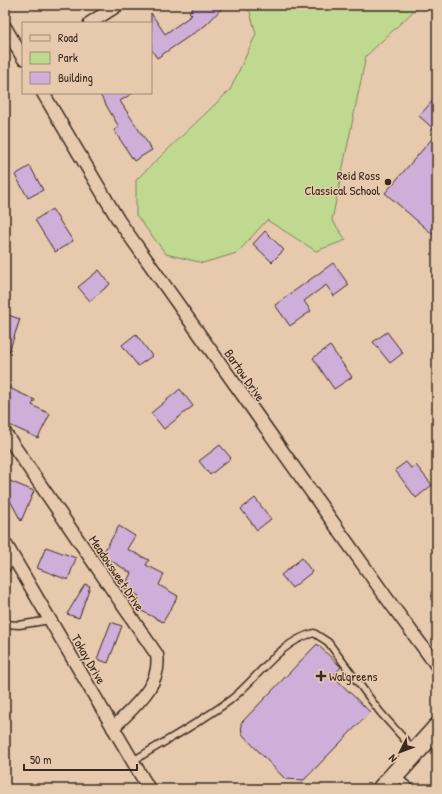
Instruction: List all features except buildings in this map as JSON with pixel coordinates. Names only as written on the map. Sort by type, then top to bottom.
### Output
[{"type":"main road","points":[[388,782],[437,728]]},
{"type":"street","points":[[92,22],[118,5]]},
{"type":"street","points":[[5,27],[22,56]]},
{"type":"street","name":"Bartow Drive","points":[[44,94],[119,221],[391,604],[437,666]]},
{"type":"street","name":"Meadowsweet Drive","points":[[5,433],[157,656],[158,664],[156,675],[148,690],[113,728]]},
{"type":"street","name":"Tokay Drive","points":[[5,543],[149,789]]},
{"type":"lane","points":[[5,570],[14,558]]},
{"type":"lane","points":[[5,624],[19,625],[50,620]]},
{"type":"lane","points":[[133,761],[229,700],[288,646],[301,636],[314,632],[328,642],[380,712],[415,752]]},
{"type":"lane","points":[[388,782],[412,789]]},
{"type":"green space","points":[[243,5],[420,5],[366,56],[332,220],[346,240],[316,251],[267,220],[237,253],[203,263],[166,254],[136,215],[136,180],[230,90],[256,34],[250,12]]},
{"type":"place","name":"Reid Ross Classical School","points":[[388,182]]},
{"type":"place","name":"Walgreens","points":[[321,676]]}]
